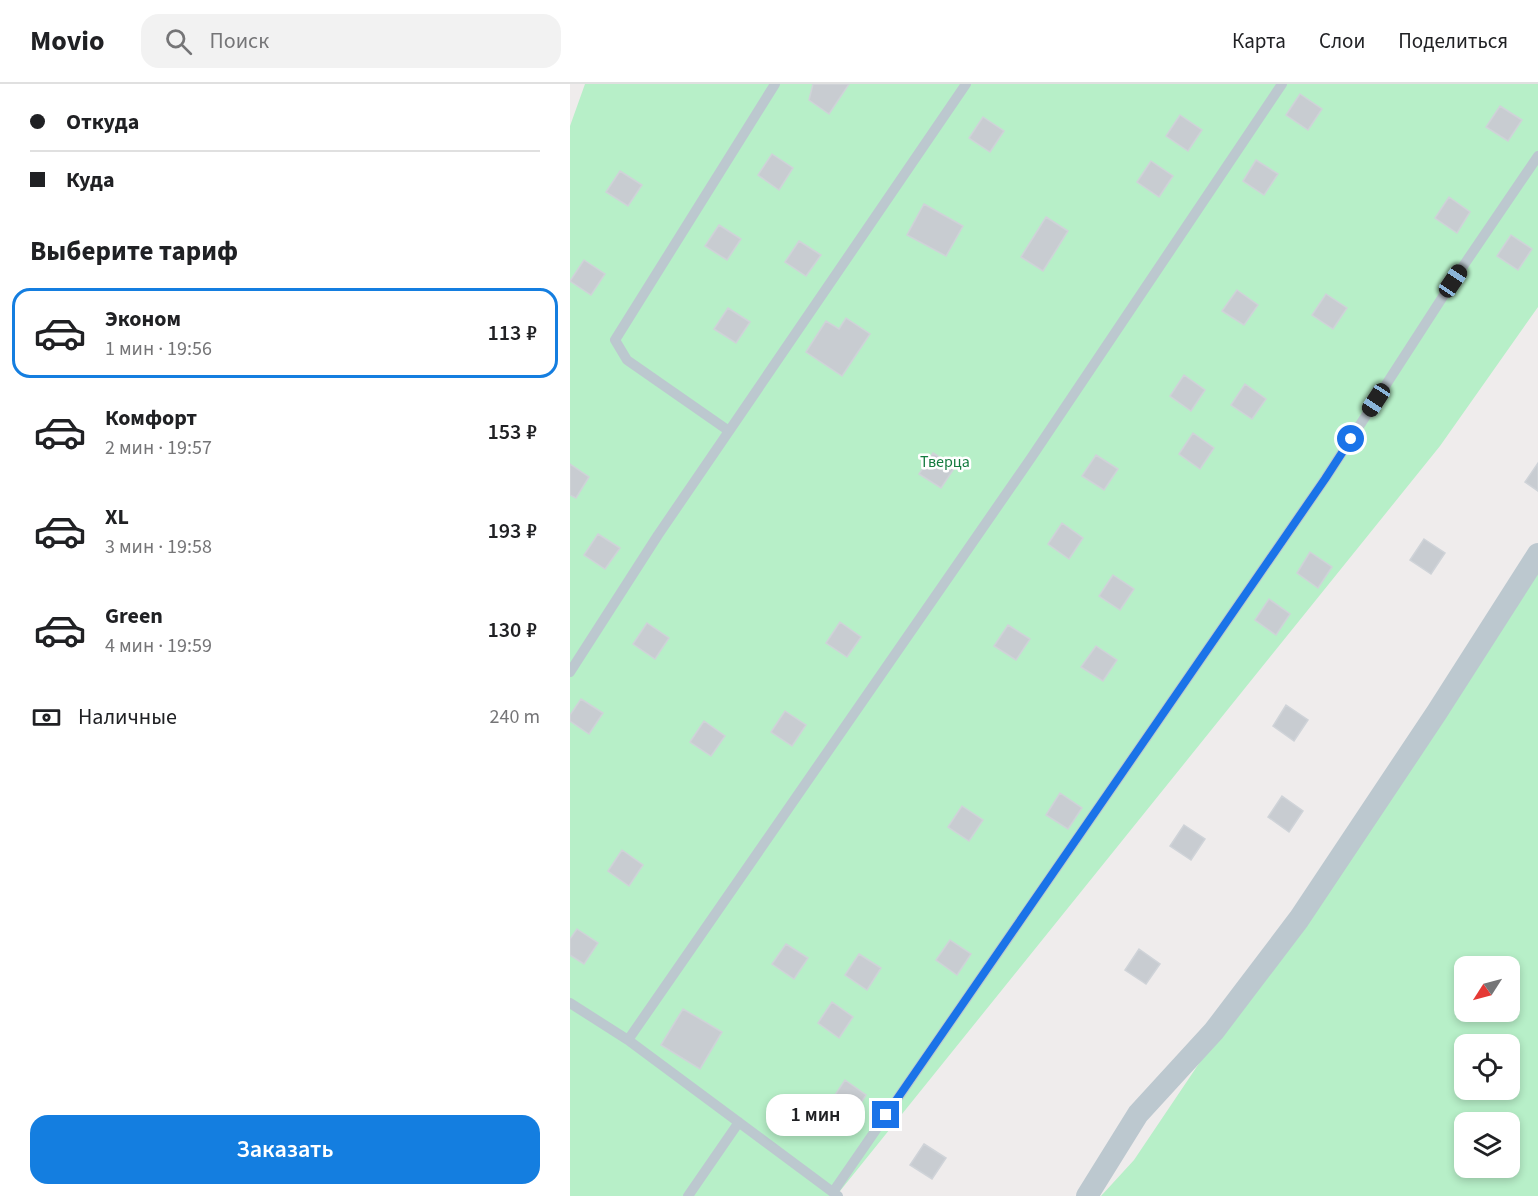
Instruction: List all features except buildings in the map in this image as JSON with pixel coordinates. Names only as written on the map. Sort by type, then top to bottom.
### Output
[{"type":"street","points":[[1087,1196],[1138,1114],[1214,1031],[1299,919],[1437,712],[1538,554]]},
{"type":"lane","points":[[729,432],[627,360],[615,340],[775,84]]},
{"type":"lane","points":[[570,672],[658,535],[966,84]]},
{"type":"lane","points":[[628,1040],[1024,468],[1282,84]]},
{"type":"lane","points":[[570,1003],[628,1040],[836,1194],[1325,479],[1453,281],[1538,156]]},
{"type":"lane","points":[[688,1196],[739,1122]]},
{"type":"green space","name":"Тверца","points":[[585,84],[1538,84],[1538,307],[1440,446],[836,1196],[570,1196],[570,126]]},
{"type":"green space","points":[[1538,560],[1538,1196],[1101,1196],[1134,1160]]},
{"type":"route","points":[[886,1115],[1351,439]]}]
